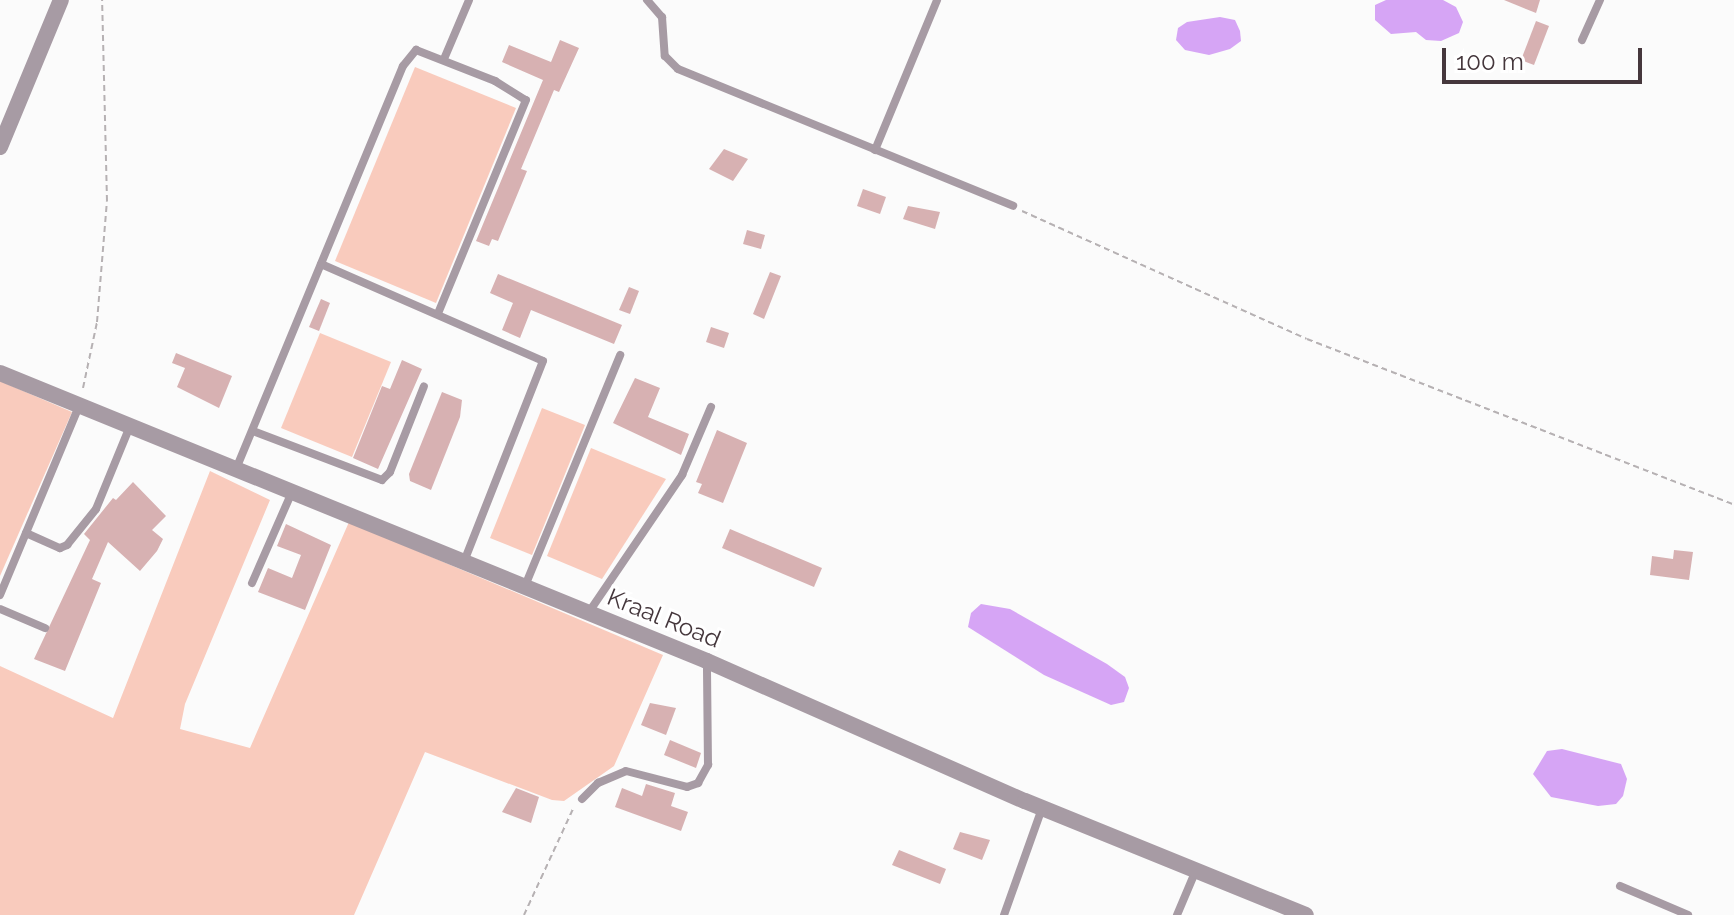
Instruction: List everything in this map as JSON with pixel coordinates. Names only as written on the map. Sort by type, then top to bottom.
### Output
[{"type":"street","points":[[0,147],[61,0]]},
{"type":"street","name":"Kraal Road","points":[[0,373],[707,661],[1042,808],[1306,915]]},
{"type":"lane","points":[[444,59],[469,0]]},
{"type":"lane","points":[[647,0],[662,17],[665,56],[678,69],[1013,206]]},
{"type":"lane","points":[[875,150],[937,0]]},
{"type":"lane","points":[[1582,40],[1600,0]]},
{"type":"lane","points":[[236,469],[408,56],[424,51],[526,100],[438,314]]},
{"type":"lane","points":[[321,264],[543,361],[464,562]]},
{"type":"lane","points":[[525,587],[620,355]]},
{"type":"lane","points":[[253,431],[382,480],[390,472],[424,386]]},
{"type":"lane","points":[[0,595],[80,405]]},
{"type":"lane","points":[[588,613],[682,475],[711,407]]},
{"type":"lane","points":[[26,533],[60,548],[67,545],[96,509],[130,426]]},
{"type":"lane","points":[[252,583],[292,492]]},
{"type":"lane","points":[[0,609],[45,628]]},
{"type":"lane","points":[[582,799],[612,774],[626,771],[687,787],[698,783],[709,752],[707,661]]},
{"type":"lane","points":[[1004,915],[1042,808]]},
{"type":"lane","points":[[1177,915],[1196,870]]},
{"type":"lane","points":[[1620,886],[1688,915]]},
{"type":"path","points":[[80,405],[97,322],[107,201],[102,0]]},
{"type":"path","points":[[1013,206],[1307,339],[1734,505]]},
{"type":"path","points":[[524,915],[555,841],[582,799]]},
{"type":"shaded area","points":[[1386,0],[1443,0],[1456,7],[1463,22],[1459,33],[1441,41],[1426,40],[1416,32],[1391,34],[1375,20],[1375,5]]},
{"type":"shaded area","points":[[1220,17],[1235,20],[1240,31],[1241,41],[1230,49],[1209,55],[1185,50],[1176,40],[1178,28],[1187,22]]},
{"type":"shaded area","points":[[415,67],[516,108],[436,303],[335,261]]},
{"type":"shaded area","points":[[320,333],[391,362],[352,457],[281,428]]},
{"type":"shaded area","points":[[0,381],[72,412],[0,576]]},
{"type":"shaded area","points":[[542,408],[585,425],[532,555],[490,538]]},
{"type":"shaded area","points":[[591,448],[666,479],[602,579],[547,556]]},
{"type":"shaded area","points":[[210,471],[270,500],[185,704],[180,729],[250,748],[349,522],[663,655],[614,766],[564,801],[552,800],[425,752],[354,915],[0,915],[0,666],[113,718]]},
{"type":"shaded area","points":[[981,604],[1010,609],[1107,664],[1125,677],[1129,688],[1124,702],[1111,705],[1044,675],[968,627],[971,613]]},
{"type":"shaded area","points":[[1562,749],[1621,764],[1627,779],[1623,796],[1616,804],[1598,806],[1551,797],[1533,774],[1547,751]]},
{"type":"building","points":[[1504,0],[1540,0],[1536,13]]},
{"type":"building","points":[[1536,21],[1549,26],[1534,65],[1521,60]]},
{"type":"building","points":[[560,40],[579,48],[559,92],[554,90],[521,169],[527,171],[498,241],[492,239],[489,246],[476,241],[543,80],[502,62],[509,45],[551,62]]},
{"type":"building","points":[[724,149],[748,159],[733,181],[709,169]]},
{"type":"building","points":[[863,189],[886,197],[880,214],[857,206]]},
{"type":"building","points":[[908,206],[940,212],[935,229],[903,219]]},
{"type":"building","points":[[747,230],[765,235],[761,249],[743,244]]},
{"type":"building","points":[[770,272],[781,276],[764,319],[753,314]]},
{"type":"building","points":[[498,274],[622,325],[614,344],[531,310],[520,338],[502,330],[513,303],[490,293]]},
{"type":"building","points":[[629,287],[639,291],[630,314],[619,310]]},
{"type":"building","points":[[321,299],[330,303],[319,331],[309,327]]},
{"type":"building","points":[[711,327],[729,333],[724,348],[706,342]]},
{"type":"building","points":[[176,353],[232,376],[219,408],[177,387],[185,368],[172,363]]},
{"type":"building","points":[[402,360],[422,369],[378,469],[353,458],[382,386],[390,389]]},
{"type":"building","points":[[635,378],[660,388],[648,417],[689,434],[681,455],[613,423]]},
{"type":"building","points":[[442,392],[462,400],[460,417],[431,490],[410,481],[409,474]]},
{"type":"building","points":[[717,430],[747,443],[723,503],[698,493],[702,484],[696,482]]},
{"type":"building","points":[[133,482],[166,516],[152,530],[163,539],[157,551],[140,571],[108,542],[92,579],[101,583],[65,671],[34,659],[90,540],[84,534],[113,498],[116,500]]},
{"type":"building","points":[[286,524],[331,545],[305,610],[258,592],[268,568],[292,578],[301,555],[277,546]]},
{"type":"building","points":[[730,529],[822,568],[814,587],[722,548]]},
{"type":"building","points":[[1674,550],[1693,552],[1689,580],[1650,575],[1652,556],[1673,559]]},
{"type":"building","points":[[650,703],[676,708],[666,735],[641,725]]},
{"type":"building","points":[[670,740],[701,753],[696,768],[664,755]]},
{"type":"building","points":[[646,784],[675,793],[671,806],[688,812],[681,831],[615,807],[622,788],[642,796]]},
{"type":"building","points":[[516,788],[539,797],[531,823],[502,812]]},
{"type":"building","points":[[960,832],[990,840],[982,860],[953,849]]},
{"type":"building","points":[[899,850],[946,869],[940,884],[892,865]]}]
